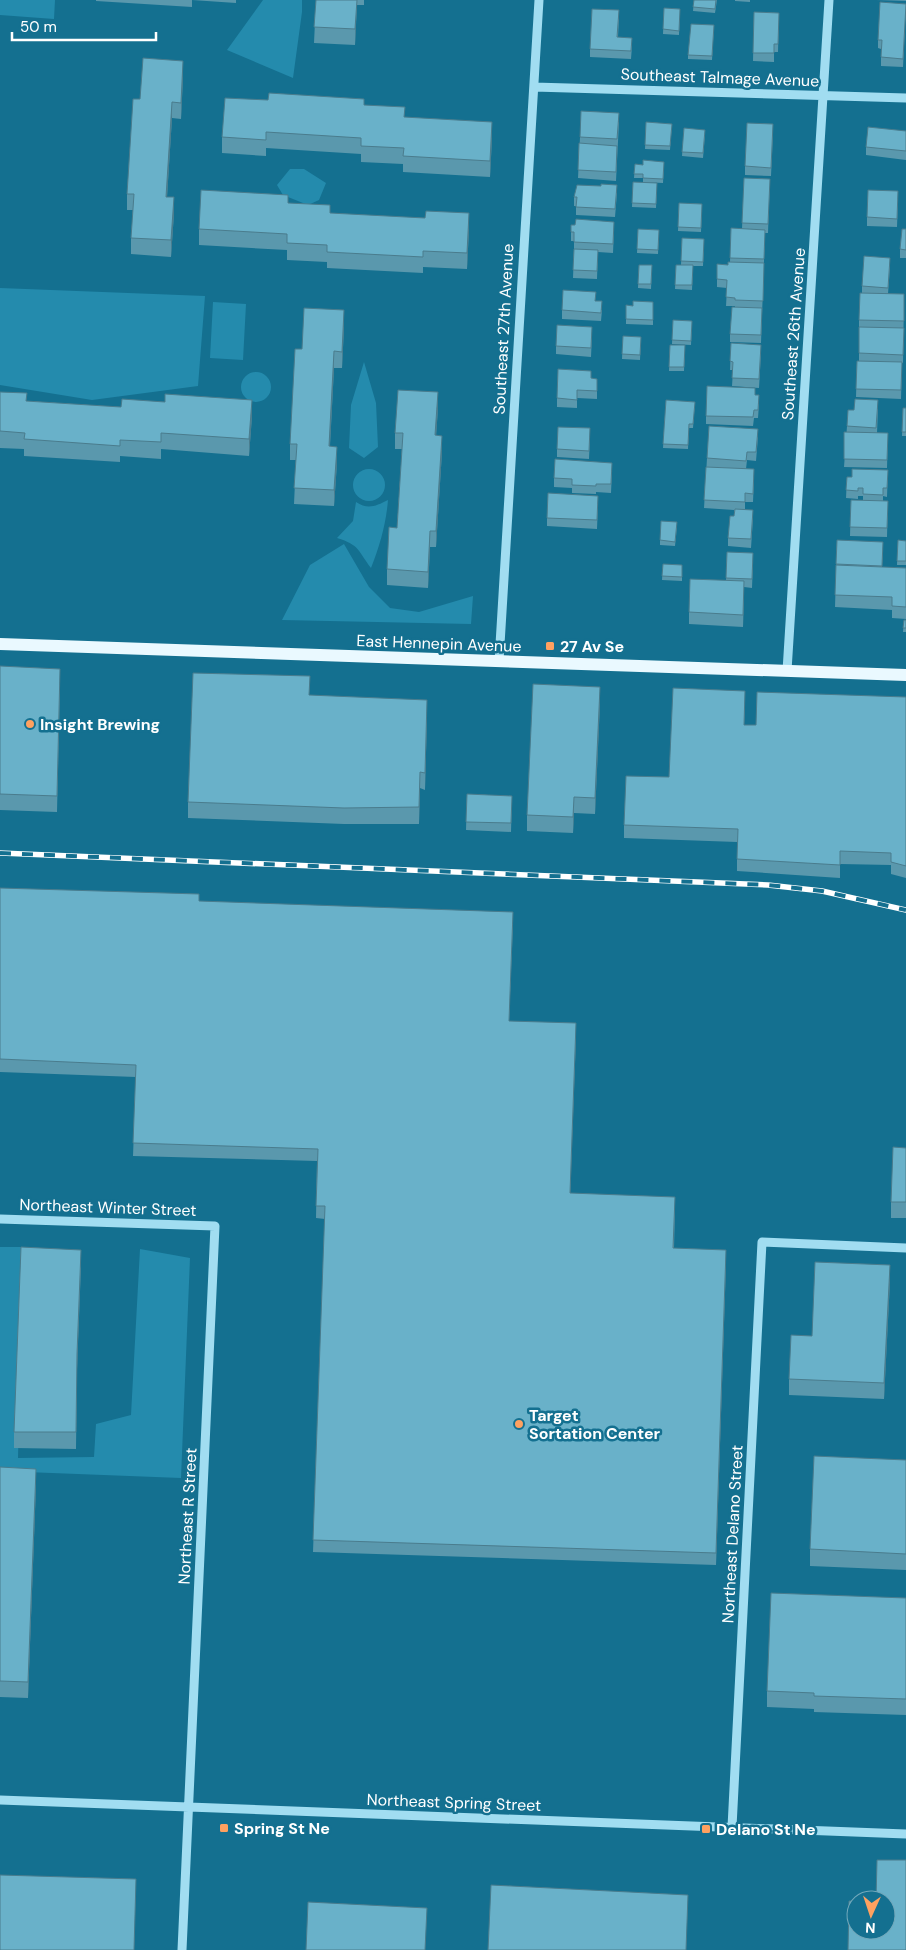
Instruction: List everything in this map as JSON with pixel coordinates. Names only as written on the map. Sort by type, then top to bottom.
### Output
[{"type":"main road","name":"East Hennepin Avenue","points":[[0,644],[906,675]]},
{"type":"street","name":"Southeast 27th Avenue","points":[[499,661],[539,0]]},
{"type":"street","name":"Southeast 26th Avenue","points":[[787,671],[829,0]]},
{"type":"street","name":"Southeast Talmage Avenue","points":[[534,86],[906,98]]},
{"type":"street","name":"Northeast Winter Street","points":[[0,1219],[215,1226]]},
{"type":"street","name":"Northeast R Street","points":[[182,1950],[187,1807],[215,1226]]},
{"type":"street","name":"Northeast Delano Street","points":[[732,1827],[762,1242],[906,1248]]},
{"type":"street","name":"Northeast Spring Street","points":[[0,1800],[906,1834]]},
{"type":"shaded area","points":[[0,0],[55,0],[54,19],[0,15]]},
{"type":"shaded area","points":[[263,0],[302,0],[293,78],[227,50]]},
{"type":"shaded area","points":[[290,169],[304,169],[326,183],[319,200],[308,205],[283,195],[277,185]]},
{"type":"shaded area","points":[[0,288],[205,296],[198,386],[92,400],[0,385]]},
{"type":"shaded area","points":[[213,302],[246,304],[243,360],[210,358]]},
{"type":"shaded area","points":[[364,362],[376,403],[378,447],[364,458],[349,448],[351,405]]},
{"type":"shaded area","points":[[256,372],[262,373],[270,381],[270,393],[262,401],[256,402],[250,401],[242,393],[241,387],[242,381],[250,373]]},
{"type":"shaded area","points":[[369,469],[375,470],[380,474],[384,479],[384,491],[380,496],[375,500],[369,501],[363,500],[358,496],[354,491],[353,485],[354,479],[358,474],[363,470]]},
{"type":"shaded area","points":[[388,500],[382,534],[371,568],[354,546],[337,538],[353,521],[356,502],[364,506],[372,506]]},
{"type":"shaded area","points":[[344,544],[369,587],[390,608],[419,612],[473,596],[471,624],[282,620],[310,565]]},
{"type":"shaded area","points":[[0,1247],[23,1247],[18,1458],[94,1457],[96,1424],[131,1415],[140,1249],[190,1258],[181,1478],[0,1471]]},
{"type":"building","points":[[316,0],[357,0],[355,29],[314,27]]},
{"type":"building","points":[[694,0],[716,0],[715,9],[693,7]]},
{"type":"building","points":[[880,2],[906,4],[903,59],[881,57],[882,40],[878,40]]},
{"type":"building","points":[[664,8],[680,9],[679,31],[663,29]]},
{"type":"building","points":[[592,9],[619,10],[617,37],[632,38],[631,51],[590,49]]},
{"type":"building","points":[[754,12],[779,13],[778,44],[774,44],[774,53],[753,53]]},
{"type":"building","points":[[691,24],[714,25],[712,56],[688,55]]},
{"type":"building","points":[[143,58],[183,61],[181,103],[172,102],[166,197],[174,197],[171,240],[131,238],[134,194],[127,194],[133,99],[140,99]]},
{"type":"building","points":[[269,93],[364,99],[364,105],[405,107],[404,117],[492,122],[490,161],[403,156],[404,148],[361,146],[361,138],[266,132],[266,140],[222,137],[225,98],[268,100]]},
{"type":"building","points":[[581,111],[619,113],[617,139],[580,137]]},
{"type":"building","points":[[646,122],[672,124],[670,146],[645,145]]},
{"type":"building","points":[[747,123],[773,124],[771,168],[745,166]]},
{"type":"building","points":[[868,127],[906,131],[906,151],[866,147]]},
{"type":"building","points":[[684,128],[705,130],[703,153],[682,152]]},
{"type":"building","points":[[579,143],[617,146],[616,172],[578,170]]},
{"type":"building","points":[[643,160],[664,162],[663,179],[643,178],[643,174],[634,174],[635,164],[643,165]]},
{"type":"building","points":[[744,178],[770,179],[768,224],[742,223]]},
{"type":"building","points":[[633,182],[657,183],[656,204],[632,203]]},
{"type":"building","points":[[601,184],[617,185],[615,209],[576,207],[577,197],[574,197],[577,185],[601,186]]},
{"type":"building","points":[[201,190],[288,195],[288,203],[330,205],[330,213],[425,218],[426,211],[469,213],[467,253],[423,251],[423,257],[327,252],[327,245],[287,243],[287,234],[199,229]]},
{"type":"building","points":[[868,190],[898,191],[897,219],[867,217]]},
{"type":"building","points":[[679,203],[702,204],[701,228],[678,227]]},
{"type":"building","points":[[576,219],[614,222],[613,244],[574,242],[574,232],[571,232],[571,225],[575,225]]},
{"type":"building","points":[[731,228],[765,230],[764,259],[730,258]]},
{"type":"building","points":[[638,229],[659,230],[658,250],[637,249]]},
{"type":"building","points":[[902,229],[906,229],[906,250],[900,249]]},
{"type":"building","points":[[682,238],[704,239],[703,262],[681,261]]},
{"type":"building","points":[[574,249],[598,250],[597,271],[573,270]]},
{"type":"building","points":[[864,256],[890,258],[888,288],[862,286]]},
{"type":"building","points":[[728,262],[764,263],[763,301],[735,300],[735,298],[726,297],[727,280],[717,279],[717,264],[728,265]]},
{"type":"building","points":[[639,265],[652,265],[651,284],[638,284]]},
{"type":"building","points":[[676,265],[693,265],[692,285],[675,285]]},
{"type":"building","points":[[563,290],[596,292],[595,301],[602,301],[601,313],[562,310]]},
{"type":"building","points":[[860,293],[904,294],[904,321],[859,320]]},
{"type":"building","points":[[633,301],[653,302],[653,320],[626,319],[626,305],[633,306]]},
{"type":"building","points":[[732,307],[762,308],[761,335],[730,334]]},
{"type":"building","points":[[304,308],[344,310],[342,352],[334,351],[329,446],[337,447],[334,490],[294,488],[297,444],[290,444],[295,349],[302,349]]},
{"type":"building","points":[[673,320],[692,321],[691,341],[672,340]]},
{"type":"building","points":[[557,325],[592,327],[591,348],[556,346]]},
{"type":"building","points":[[859,327],[904,328],[903,355],[859,353]]},
{"type":"building","points":[[623,336],[641,337],[640,355],[622,354]]},
{"type":"building","points":[[731,343],[761,345],[759,379],[732,378],[733,362],[730,361]]},
{"type":"building","points":[[670,345],[685,345],[684,367],[669,367]]},
{"type":"building","points":[[857,361],[902,362],[901,390],[856,389]]},
{"type":"building","points":[[558,369],[591,371],[591,378],[597,379],[597,391],[577,390],[577,400],[557,398]]},
{"type":"building","points":[[707,386],[755,388],[755,395],[759,395],[758,410],[754,410],[753,417],[706,416]]},
{"type":"building","points":[[398,390],[438,392],[435,435],[442,436],[436,531],[430,531],[428,572],[387,569],[389,527],[397,528],[403,433],[395,433]]},
{"type":"building","points":[[0,392],[27,393],[26,401],[121,407],[122,399],[165,402],[165,394],[252,400],[249,439],[161,433],[161,442],[120,440],[120,446],[24,439],[25,433],[0,431]]},
{"type":"building","points":[[855,399],[878,400],[876,428],[847,426],[848,410],[854,410]]},
{"type":"building","points":[[666,400],[695,402],[693,424],[689,424],[688,445],[663,444]]},
{"type":"building","points":[[903,408],[906,408],[906,432],[902,432]]},
{"type":"building","points":[[709,426],[758,429],[756,452],[747,452],[746,461],[707,458]]},
{"type":"building","points":[[558,427],[590,428],[589,451],[557,449]]},
{"type":"building","points":[[844,432],[888,433],[887,460],[844,459]]},
{"type":"building","points":[[555,459],[612,463],[611,484],[596,484],[596,486],[572,485],[572,479],[554,478]]},
{"type":"building","points":[[706,467],[754,469],[753,494],[745,493],[745,502],[704,500]]},
{"type":"building","points":[[852,469],[888,470],[887,488],[883,488],[883,495],[863,494],[863,488],[858,488],[858,491],[846,490],[847,477],[852,477]]},
{"type":"building","points":[[548,493],[598,496],[597,520],[547,518]]},
{"type":"building","points":[[851,500],[888,501],[887,528],[850,527]]},
{"type":"building","points":[[735,509],[753,510],[751,539],[728,538],[730,516],[734,516]]},
{"type":"building","points":[[661,521],[677,522],[675,542],[660,540]]},
{"type":"building","points":[[837,540],[883,542],[882,566],[836,564]]},
{"type":"building","points":[[898,540],[906,541],[906,561],[897,561]]},
{"type":"building","points":[[727,552],[753,553],[752,579],[726,578]]},
{"type":"building","points":[[663,564],[682,565],[682,577],[662,576]]},
{"type":"building","points":[[836,565],[906,568],[906,607],[892,606],[892,597],[835,595]]},
{"type":"building","points":[[690,579],[744,581],[743,615],[689,612]]},
{"type":"building","points":[[904,620],[906,620],[906,628],[903,628]]},
{"type":"building","name":"Insight Brewing","points":[[0,666],[60,669],[57,796],[0,794]]},
{"type":"building","points":[[193,673],[310,676],[309,695],[427,700],[425,773],[420,772],[419,807],[344,808],[188,802]]},
{"type":"building","points":[[533,684],[600,687],[595,798],[574,797],[573,817],[527,815]]},
{"type":"building","points":[[673,688],[745,691],[744,725],[756,725],[757,692],[906,697],[906,866],[891,862],[891,853],[840,851],[840,865],[737,859],[738,829],[624,825],[626,776],[669,777]]},
{"type":"building","points":[[467,794],[512,796],[511,823],[466,822]]},
{"type":"building","points":[[0,888],[199,894],[199,901],[513,912],[509,1021],[576,1023],[570,1193],[675,1197],[673,1248],[726,1250],[716,1553],[313,1540],[325,1206],[316,1206],[318,1149],[133,1143],[136,1065],[0,1059]]},
{"type":"building","points":[[893,1147],[906,1148],[906,1202],[891,1202]]},
{"type":"building","points":[[21,1247],[81,1250],[76,1432],[14,1432]]},
{"type":"building","points":[[815,1262],[890,1265],[884,1383],[789,1379],[791,1335],[812,1336]]},
{"type":"building","points":[[814,1456],[906,1460],[906,1554],[810,1549]]},
{"type":"building","points":[[0,1467],[36,1469],[28,1682],[0,1681]]},
{"type":"building","points":[[771,1593],[906,1598],[906,1699],[814,1696],[814,1693],[767,1691]]},
{"type":"building","points":[[877,1860],[906,1860],[906,1950],[848,1950],[848,1940],[896,1940],[896,1890],[876,1890]]},
{"type":"building","points":[[0,1875],[136,1879],[134,1950],[0,1950]]},
{"type":"building","points":[[491,1885],[688,1895],[686,1950],[488,1950]]},
{"type":"building","points":[[308,1902],[427,1908],[425,1950],[306,1950]]},
{"type":"railway","points":[[0,853],[768,885],[822,891],[906,910]]},
{"type":"place","name":"27 Av Se","points":[[550,646]]},
{"type":"place","name":"Insight Brewing","points":[[30,724]]},
{"type":"place","name":"Target Sortation Center","points":[[519,1424]]},
{"type":"place","name":"Spring St Ne","points":[[224,1828]]},
{"type":"place","name":"Delano St Ne","points":[[706,1829]]}]
